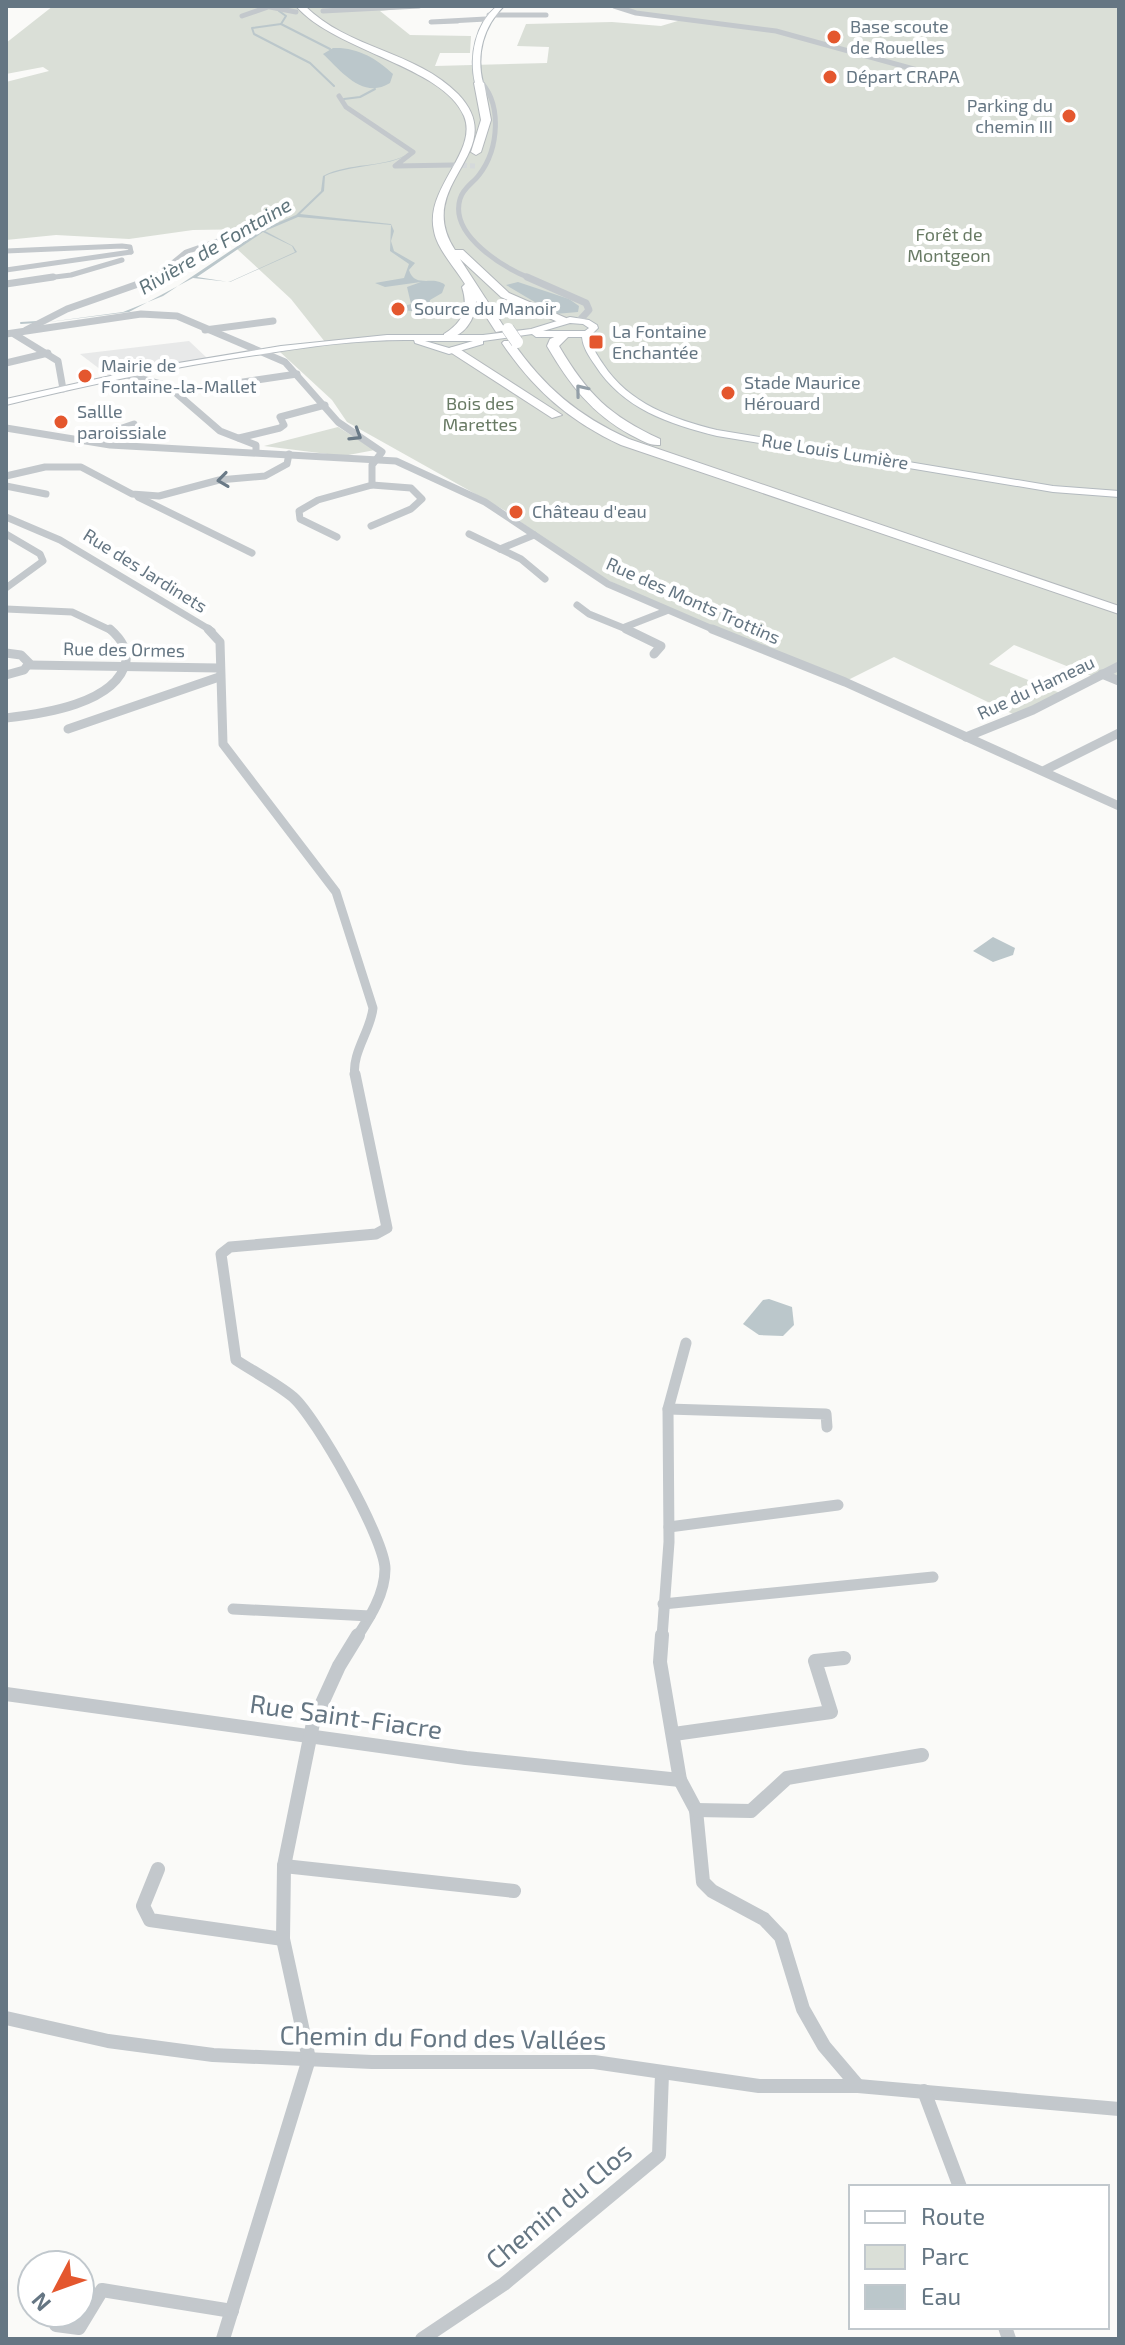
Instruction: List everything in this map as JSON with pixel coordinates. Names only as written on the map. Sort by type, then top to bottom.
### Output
[{"type":"highway","points":[[301,7],[328,24],[422,68],[459,93],[477,127],[473,164]]},
{"type":"highway","points":[[301,7],[335,32],[426,75],[462,106],[471,134],[466,156],[443,187],[435,209],[439,234],[457,255],[540,389],[591,426],[625,442],[751,486]]},
{"type":"highway","points":[[438,339],[462,325],[473,305],[445,226],[444,204],[473,164],[482,144],[486,120],[479,79]]},
{"type":"highway","points":[[457,255],[505,295],[562,320]]},
{"type":"highway","points":[[559,333],[553,346],[579,392],[600,411],[672,449],[819,504]]},
{"type":"highway","points":[[512,343],[553,390],[606,428],[665,452],[1119,607]]},
{"type":"highway","points":[[454,350],[564,420],[593,434],[1119,607]]},
{"type":"main road","points":[[479,79],[478,54],[488,17],[501,6]]},
{"type":"main road","points":[[559,333],[562,320],[580,320]]},
{"type":"main road","name":"Rue Louis Lumière","points":[[580,320],[594,327],[587,338],[603,374],[618,391],[646,411],[682,424],[717,433],[1024,485],[1119,494]]},
{"type":"main road","points":[[6,402],[127,375],[377,338],[466,342],[559,333],[587,338]]},
{"type":"main road","points":[[438,339],[435,349],[454,350],[466,342]]},
{"type":"street","points":[[323,11],[419,6]]},
{"type":"street","points":[[614,6],[636,13],[776,31],[957,81]]},
{"type":"street","points":[[242,16],[271,7],[301,7]]},
{"type":"street","points":[[457,21],[546,15]]},
{"type":"street","points":[[479,79],[497,119],[484,167],[466,186],[458,202],[460,215],[490,258],[586,303],[589,310],[580,320]]},
{"type":"street","points":[[339,96],[346,107],[412,151],[395,166],[454,165]]},
{"type":"street","points":[[473,164],[484,167]]},
{"type":"street","points":[[22,332],[43,320],[157,278],[186,252],[229,237]]},
{"type":"street","points":[[6,251],[122,246],[132,251],[6,270]]},
{"type":"street","points":[[6,284],[71,275],[122,260]]},
{"type":"street","points":[[8,332],[152,313],[177,316],[266,353],[285,362],[344,427],[381,451],[372,465],[372,485]]},
{"type":"street","points":[[205,330],[273,321]]},
{"type":"street","points":[[8,332],[48,353],[62,368],[63,389]]},
{"type":"street","points":[[6,363],[48,353]]},
{"type":"street","points":[[176,392],[297,374]]},
{"type":"street","points":[[127,375],[159,383],[176,392],[211,424],[237,439],[256,445],[256,451]]},
{"type":"street","points":[[237,439],[280,428],[284,425],[280,417],[325,405]]},
{"type":"street","points":[[81,442],[134,424]]},
{"type":"street","name":"Rue des Monts Trottins","points":[[6,428],[81,442],[154,449],[256,451],[377,459],[428,473],[485,502],[585,571],[666,611],[845,682],[1119,806]]},
{"type":"street","points":[[132,494],[159,496],[219,480],[275,473],[287,464],[289,454]]},
{"type":"street","points":[[6,476],[45,467],[81,467],[252,553]]},
{"type":"street","points":[[6,469],[15,473]]},
{"type":"street","points":[[337,537],[308,525],[300,519],[299,511],[318,500],[372,485],[411,488],[422,499],[411,509],[371,526]]},
{"type":"street","points":[[6,486],[46,494]]},
{"type":"street","points":[[150,504],[159,496]]},
{"type":"street","name":"Rue des Jardinets","points":[[7,519],[54,534],[82,549],[140,590],[216,634],[220,642],[221,735],[228,752],[327,875],[350,930],[373,1008],[371,1026],[353,1065],[387,1228],[376,1234],[224,1250],[221,1254],[236,1360],[295,1399],[366,1509],[382,1547],[385,1569],[382,1589],[370,1616]]},
{"type":"street","points":[[6,534],[40,554],[43,561],[6,588]]},
{"type":"street","points":[[469,534],[521,559],[545,579]]},
{"type":"street","points":[[500,549],[534,535]]},
{"type":"street","points":[[577,605],[589,614],[655,641],[661,646],[654,654]]},
{"type":"street","points":[[6,609],[54,610],[104,625],[119,637],[127,651],[125,666],[110,684],[84,700],[60,709],[6,718]]},
{"type":"street","points":[[625,627],[666,611]]},
{"type":"street","name":"Rue des Ormes","points":[[6,653],[24,656],[29,665]]},
{"type":"street","name":"Rue des Ormes","points":[[6,675],[19,673],[29,665],[125,666],[218,672]]},
{"type":"street","name":"Rue du Hameau","points":[[966,737],[1033,710],[1119,666]]},
{"type":"street","points":[[68,729],[218,672]]},
{"type":"street","points":[[1102,674],[1119,681]]},
{"type":"street","points":[[1045,770],[1119,733]]},
{"type":"street","points":[[686,1343],[668,1409],[669,1527],[660,1662],[680,1780],[696,1810],[703,1882],[712,1891],[764,1919],[781,1937],[803,2009],[824,2046],[858,2086]]},
{"type":"street","points":[[668,1409],[826,1414],[827,1427]]},
{"type":"street","points":[[669,1527],[838,1505]]},
{"type":"street","points":[[663,1604],[933,1577]]},
{"type":"street","points":[[223,2339],[309,2059],[283,1939],[284,1866],[310,1734],[339,1666],[370,1616],[233,1609]]},
{"type":"street","points":[[674,1734],[831,1712],[815,1661],[844,1658]]},
{"type":"street","name":"Rue Saint-Fiacre","points":[[6,1694],[481,1760],[680,1780]]},
{"type":"street","points":[[696,1810],[751,1811],[787,1778],[922,1755]]},
{"type":"street","points":[[284,1866],[514,1891]]},
{"type":"street","points":[[158,1869],[143,1906],[150,1920],[283,1939]]},
{"type":"street","name":"Chemin du Fond des Vallées","points":[[6,2018],[109,2043],[309,2059],[426,2062],[532,2058],[598,2062],[662,2074],[828,2090],[858,2086],[1119,2109]]},
{"type":"street","name":"Chemin du Clos","points":[[422,2339],[504,2284],[659,2155],[662,2074]]},
{"type":"street","points":[[924,2091],[959,2185]]},
{"type":"street","points":[[96,2300],[102,2290],[232,2311]]},
{"type":"shaded area","points":[[189,341],[207,358],[109,376],[80,354]]},
{"type":"green space","points":[[53,6],[422,6],[380,11],[410,35],[471,36],[470,53],[440,53],[435,66],[547,63],[549,47],[517,46],[526,24],[612,22],[661,26],[681,20],[611,6],[1119,6],[1119,680],[1094,677],[1014,645],[989,664],[1060,693],[1015,715],[894,657],[846,681],[659,606],[588,570],[504,510],[347,422],[332,400],[280,352],[325,342],[291,299],[237,249],[264,229],[193,230],[129,239],[56,235],[6,240],[6,82],[49,71],[43,67],[6,74],[6,43]]},
{"type":"green space","points":[[338,427],[375,450],[343,456],[264,446]]},
{"type":"water","points":[[333,48],[350,49],[373,58],[393,74],[390,83],[371,88],[353,81],[323,54]]},
{"type":"water","points":[[380,163],[325,176],[324,191],[300,214],[391,224],[394,251],[415,263],[409,270],[412,276],[445,285],[442,293],[430,300],[429,307],[412,311],[394,309],[411,304],[407,287],[421,282],[385,287],[375,283],[404,278],[409,264],[390,251],[391,225],[298,217],[265,231],[293,246],[297,252],[229,282],[295,252],[292,246],[263,232],[197,277],[227,282],[193,278],[178,286],[263,229],[296,215],[321,191],[323,176]]},
{"type":"water","points":[[518,282],[569,299],[579,306],[578,312],[555,314],[506,285]]},
{"type":"water","points":[[147,302],[129,312],[41,323],[123,312]]},
{"type":"water","points":[[993,937],[1015,948],[1013,955],[993,962],[973,951]]},
{"type":"water","points":[[763,1300],[792,1307],[794,1325],[783,1336],[759,1335],[743,1324]]},
{"type":"waterway","points":[[279,11],[286,16],[281,24]]},
{"type":"waterway","points":[[281,24],[330,49]]},
{"type":"waterway","points":[[281,24],[252,28],[254,34],[310,63],[334,86]]},
{"type":"waterway","name":"Rivière de Fontaine","points":[[344,99],[360,97],[375,89]]},
{"type":"waterway","name":"Rivière de Fontaine","points":[[21,323],[37,322]]},
{"type":"tunnel","points":[[454,165],[475,166]]},
{"type":"place","name":"Base scoute de Rouelles","points":[[834,37]]},
{"type":"place","name":"Départ CRAPA","points":[[830,77]]},
{"type":"place","name":"Parking du chemin III","points":[[1069,116]]},
{"type":"place","name":"Source du Manoir","points":[[398,309]]},
{"type":"place","name":"La Fontaine Enchantée","points":[[596,342]]},
{"type":"place","name":"Mairie de Fontaine-la-Mallet","points":[[85,376]]},
{"type":"place","name":"Stade Maurice Hérouard","points":[[728,393]]},
{"type":"place","name":"Sallle paroissiale","points":[[61,422]]},
{"type":"place","name":"Château d'eau","points":[[516,512]]},
{"type":"park label","name":"Forêt de Montgeon","points":[[949,245]]},
{"type":"park label","name":"Bois des Marettes","points":[[480,414]]}]
